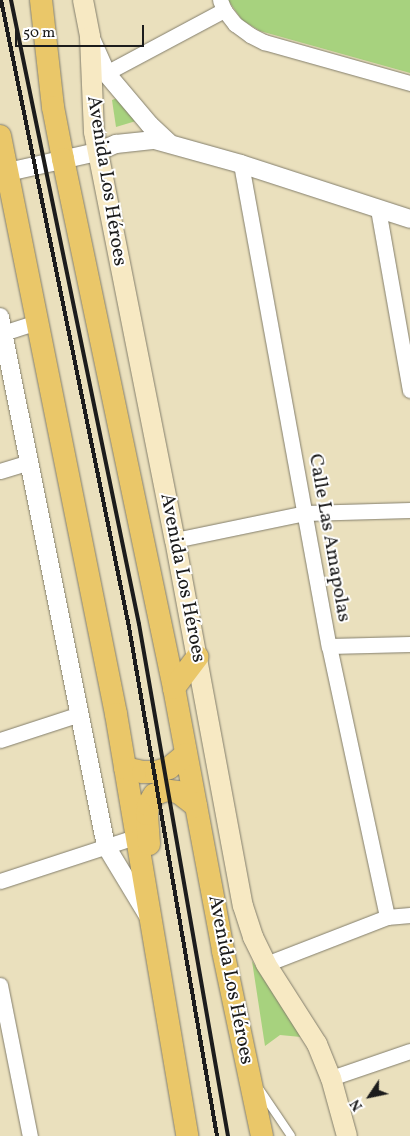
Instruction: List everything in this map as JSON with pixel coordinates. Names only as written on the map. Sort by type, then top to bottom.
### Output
[{"type":"main road","name":"Avenida Los Héroes","points":[[41,0],[53,107],[63,159],[174,688],[246,1068],[262,1136]]},
{"type":"main road","name":"Avenida Los Héroes","points":[[82,0],[90,37],[90,89],[98,152],[175,540],[243,906],[253,937],[266,964],[317,1044],[331,1078],[346,1136]]},
{"type":"main road","points":[[0,136],[125,768],[148,915],[187,1136]]},
{"type":"main road","points":[[174,688],[197,657]]},
{"type":"main road","points":[[125,768],[143,772],[156,772],[168,768],[186,754]]},
{"type":"main road","points":[[143,884],[150,854],[147,814],[150,800],[159,792],[170,790],[184,794],[196,806]]},
{"type":"street","points":[[106,73],[222,5],[235,24],[264,42],[410,83]]},
{"type":"street","points":[[90,37],[106,73],[150,125],[169,143]]},
{"type":"street","points":[[8,172],[98,152],[116,144],[142,140],[169,143],[241,164],[410,219]]},
{"type":"street","name":"Calle Las Amapolas","points":[[241,164],[329,646],[387,916]]},
{"type":"street","points":[[378,209],[410,390]]},
{"type":"street","points":[[38,322],[1,328],[106,846],[148,915]]},
{"type":"street","points":[[0,471],[29,462]]},
{"type":"street","points":[[175,540],[305,513],[410,510]]},
{"type":"street","points":[[329,646],[410,644]]},
{"type":"street","points":[[0,740],[80,714]]},
{"type":"street","points":[[0,881],[135,837]]},
{"type":"street","points":[[266,964],[387,916],[410,915]]},
{"type":"street","points":[[0,985],[30,1136]]},
{"type":"street","points":[[331,1078],[410,1051]]},
{"type":"lane","points":[[246,1068],[291,1136]]},
{"type":"green space","points":[[228,0],[410,0],[410,73],[260,31],[242,20]]},
{"type":"green space","points":[[117,98],[136,121],[116,127],[112,100]]},
{"type":"green space","points":[[252,961],[301,1037],[280,1035],[265,1046]]},
{"type":"railway","points":[[1,0],[129,627],[217,1136]]},
{"type":"railway","points":[[11,0],[139,624],[228,1136]]}]
